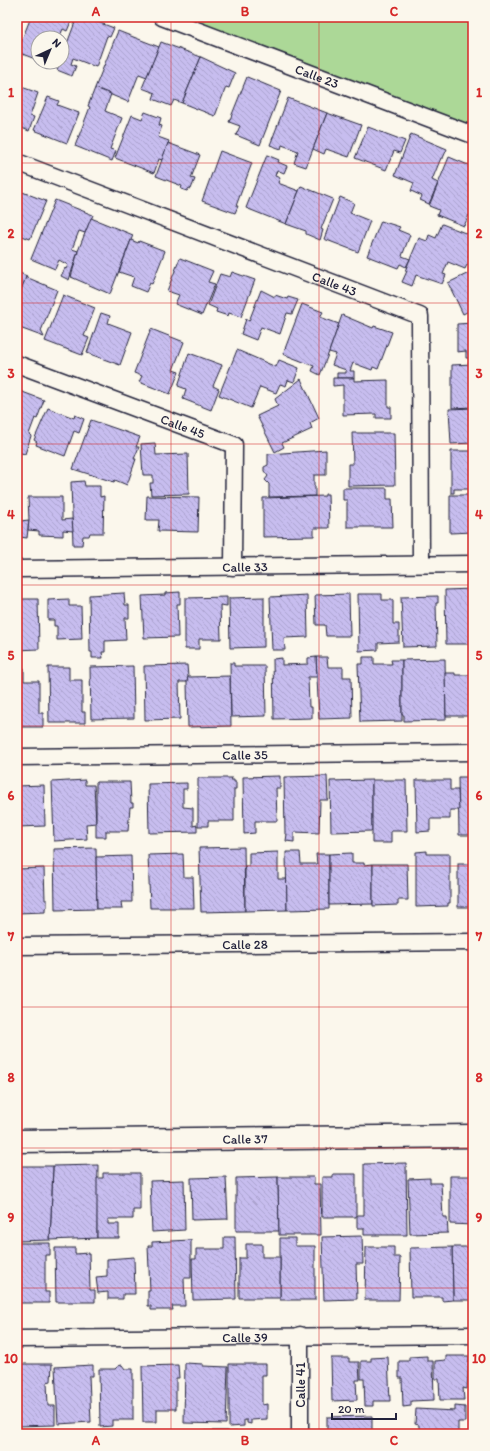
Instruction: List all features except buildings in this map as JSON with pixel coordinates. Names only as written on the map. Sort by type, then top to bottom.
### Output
[{"type":"street","name":"Calle 23","points":[[162,17],[473,136]]},
{"type":"street","name":"Calle 43","points":[[17,162],[420,316],[421,564]]},
{"type":"street","name":"Calle 45","points":[[17,364],[234,445],[233,566]]},
{"type":"street","name":"Calle 33","points":[[17,569],[473,564]]},
{"type":"street","name":"Calle 35","points":[[17,758],[473,752]]},
{"type":"street","name":"Calle 28","points":[[17,946],[473,942]]},
{"type":"street","name":"Calle 37","points":[[17,1141],[473,1136]]},
{"type":"street","name":"Calle 39","points":[[17,1339],[300,1335],[473,1335]]},
{"type":"street","name":"Calle 41","points":[[300,1335],[300,1434]]},
{"type":"green space","points":[[183,17],[473,17],[473,126]]}]
